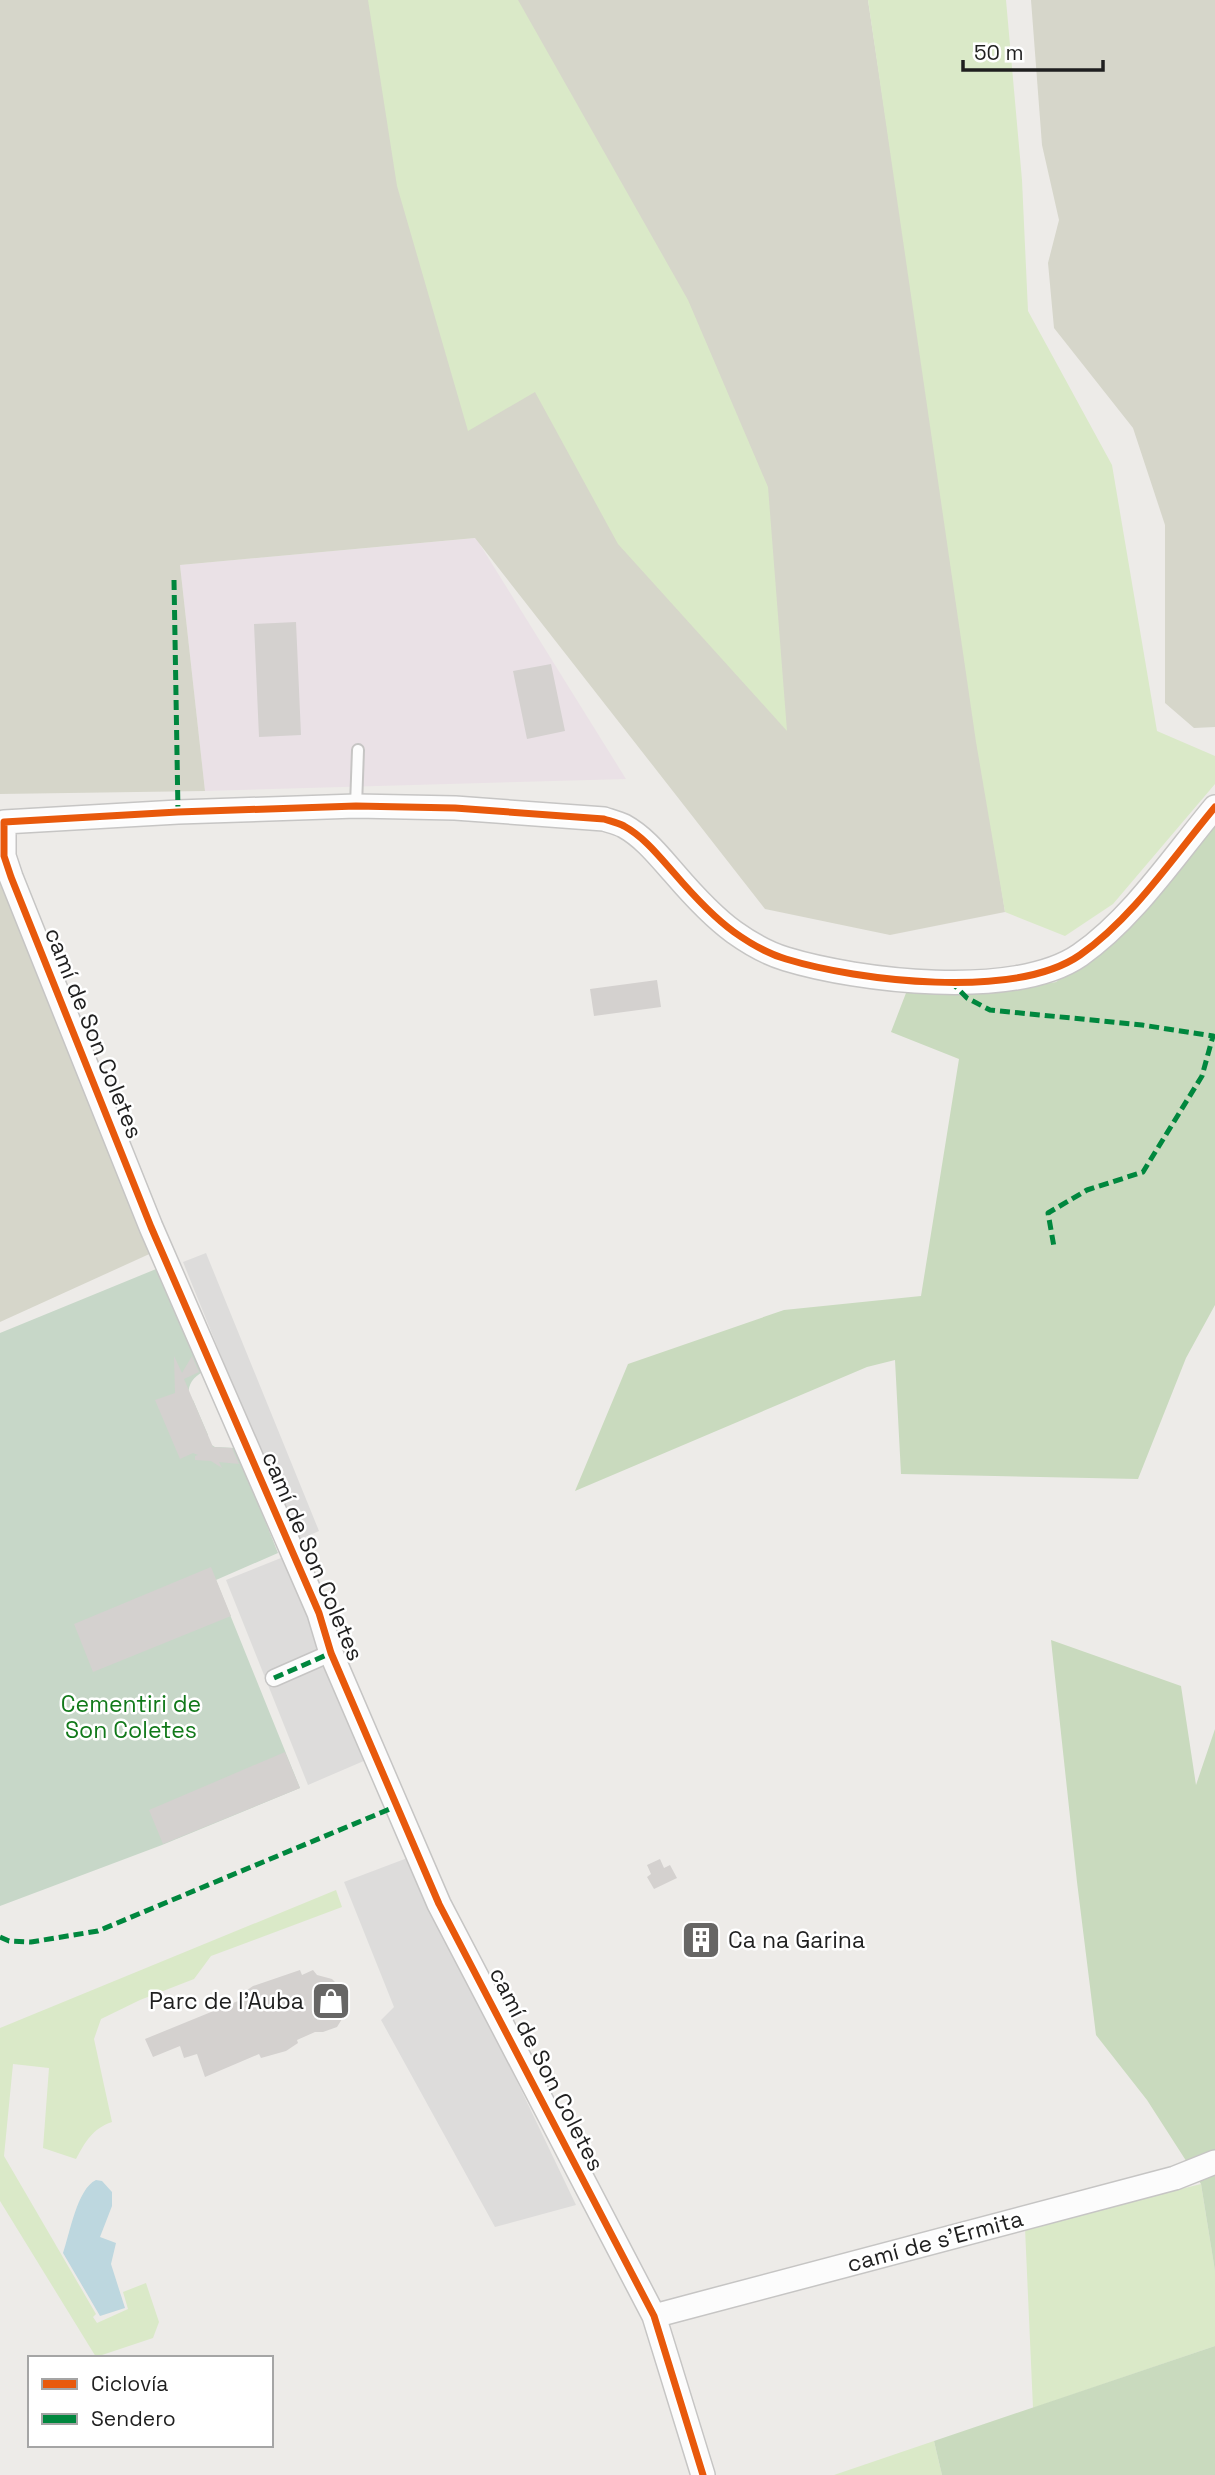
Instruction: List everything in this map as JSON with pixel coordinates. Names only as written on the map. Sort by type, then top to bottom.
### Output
[{"type":"street","name":"camí de Son Coletes","points":[[703,2475],[653,2316],[439,1904],[331,1653],[319,1613],[151,1227],[16,890],[4,856],[2,822],[356,806],[454,808],[604,819],[624,827],[649,845],[693,895],[734,932],[783,959],[892,981],[1007,981],[1042,973],[1079,956],[1123,919],[1215,807]]},
{"type":"street","points":[[274,1678],[331,1653]]},
{"type":"street","name":"camí de s'Ermita","points":[[653,2316],[1175,2178],[1215,2162]]},
{"type":"lane","points":[[356,806],[358,750]]},
{"type":"shaded area","points":[[0,0],[868,0],[1005,912],[890,935],[765,909],[475,538],[180,565],[205,791],[0,794]]},
{"type":"shaded area","points":[[1031,0],[1215,0],[1215,727],[1194,728],[1165,703],[1165,525],[1133,428],[1054,328],[1048,263],[1059,220],[1042,145]]},
{"type":"shaded area","points":[[476,538],[626,779],[205,791],[180,565]]},
{"type":"shaded area","points":[[0,870],[156,1251],[0,1322]]},
{"type":"shaded area","points":[[206,1253],[319,1531],[296,1541],[183,1262]]},
{"type":"shaded area","points":[[286,1556],[366,1760],[308,1785],[226,1580]]},
{"type":"shaded area","points":[[410,1857],[576,2205],[495,2227],[381,2020],[394,2007],[344,1882]]},
{"type":"green space","points":[[368,0],[518,0],[688,300],[768,487],[787,731],[618,544],[535,392],[468,431],[397,186]]},
{"type":"green space","points":[[868,0],[1006,0],[1022,180],[1028,311],[1112,465],[1157,731],[1215,756],[1215,784],[1113,904],[1065,936],[1005,912],[976,742]]},
{"type":"green space","points":[[1215,826],[1215,1305],[1186,1358],[1138,1479],[901,1474],[895,1360],[867,1367],[575,1491],[628,1364],[784,1310],[921,1296],[959,1059],[891,1032],[906,993],[998,993],[1056,982],[1113,939]]},
{"type":"green space","name":"Cementiri de Son Coletes","points":[[161,1267],[204,1371],[190,1384],[189,1402],[193,1400],[208,1435],[205,1441],[215,1447],[236,1448],[278,1553],[216,1580],[300,1788],[162,1845],[0,1906],[0,1333]]},
{"type":"green space","points":[[1051,1640],[1181,1686],[1196,1785],[1215,1729],[1215,2271],[1201,2184],[1147,2100],[1096,2035]]},
{"type":"green space","points":[[336,1890],[342,1907],[211,1956],[194,1979],[101,2019],[94,2039],[112,2122],[94,2132],[76,2159],[43,2148],[49,2068],[13,2064],[4,2156],[96,2314],[93,2317],[97,2323],[128,2309],[123,2292],[146,2283],[159,2322],[153,2338],[95,2356],[0,2201],[0,2028]]},
{"type":"green space","points":[[1201,2184],[1215,2271],[1215,2346],[1033,2408],[1025,2228]]},
{"type":"green space","points":[[1215,2346],[1215,2475],[942,2475],[934,2441]]},
{"type":"green space","points":[[934,2441],[942,2475],[834,2475]]},
{"type":"water","points":[[96,2180],[102,2181],[112,2192],[112,2206],[100,2237],[116,2243],[111,2264],[125,2308],[100,2316],[63,2253],[79,2202],[89,2185]]},
{"type":"building","points":[[296,622],[301,735],[259,737],[254,624]]},
{"type":"building","points":[[551,664],[565,731],[527,739],[513,671]]},
{"type":"building","points":[[657,980],[661,1007],[594,1016],[590,989]]},
{"type":"building","points":[[174,1356],[182,1373],[192,1356],[199,1372],[184,1379],[213,1447],[232,1448],[239,1464],[219,1462],[222,1468],[211,1461],[195,1460],[198,1455],[193,1453],[180,1459],[155,1400],[175,1393]]},
{"type":"building","points":[[211,1567],[231,1616],[93,1672],[74,1624]]},
{"type":"building","points":[[285,1752],[300,1788],[163,1844],[149,1810]]},
{"type":"building","points":[[660,1859],[664,1868],[670,1865],[677,1878],[654,1889],[647,1877],[651,1874],[647,1865]]},
{"type":"building","points":[[300,1970],[302,1975],[313,1970],[317,1975],[332,1979],[345,1992],[349,2004],[337,2027],[297,2040],[298,2043],[286,2051],[261,2058],[259,2054],[205,2077],[197,2054],[184,2058],[180,2046],[153,2057],[145,2039],[238,2001],[237,1997],[253,1986]]},
{"type":"marked path","points":[[174,580],[178,812]]},
{"type":"marked path","points":[[950,981],[967,998],[990,1010],[1142,1025],[1213,1036],[1202,1076],[1143,1172],[1087,1190],[1048,1213],[1054,1247]]},
{"type":"marked path","points":[[274,1678],[331,1653]]},
{"type":"marked path","points":[[0,1937],[9,1941],[31,1942],[98,1931],[397,1806]]},
{"type":"cycle path","points":[[703,2475],[654,2316],[439,1904],[331,1653],[319,1613],[151,1227],[11,877],[4,856],[4,822],[356,806],[455,808],[604,819],[624,826],[638,836],[718,919],[746,940],[773,954],[853,974],[936,982],[977,982],[1017,978],[1052,969],[1080,955],[1135,905],[1215,807]]},
{"type":"place","name":"Ca na Garina","points":[[701,1940]]},
{"type":"place","name":"Parc de l'Auba","points":[[331,2001]]}]
